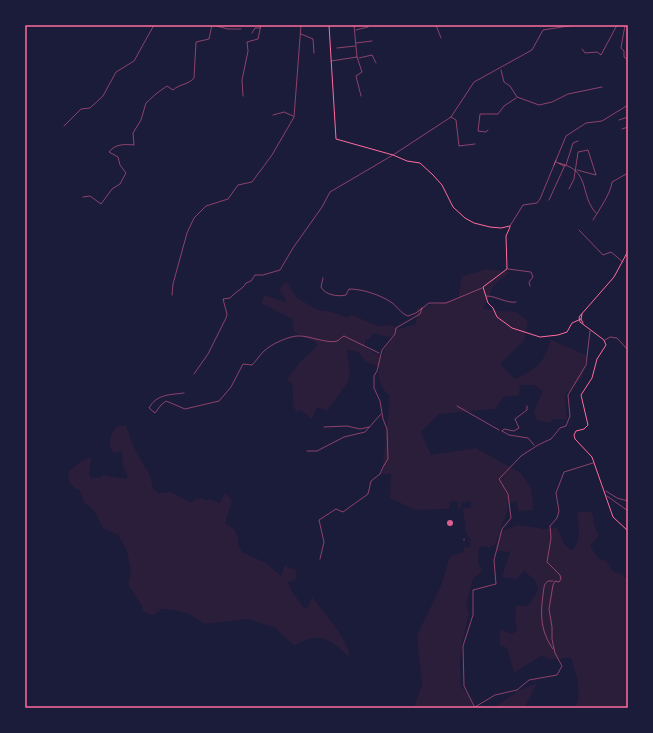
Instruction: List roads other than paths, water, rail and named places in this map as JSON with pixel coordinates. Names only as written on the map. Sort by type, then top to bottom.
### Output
[{"type":"street","points":[[64,126],[82,109],[90,108],[103,96],[116,72],[134,61],[154,25]]},
{"type":"street","points":[[83,197],[90,196],[101,204],[112,189],[120,184],[126,173],[120,165],[118,157],[109,152],[114,147],[125,144],[134,146],[133,134],[141,120],[146,103],[165,87],[168,86],[173,90],[178,85],[190,82],[195,74],[196,42],[209,39],[212,25],[228,29],[241,29]]},
{"type":"street","points":[[243,96],[242,80],[248,51],[246,42],[258,39],[261,25]]},
{"type":"street","points":[[172,296],[173,284],[178,271],[187,233],[194,218],[206,206],[228,199],[238,185],[252,182],[272,155],[294,117],[301,25]]},
{"type":"street","points":[[329,25],[336,139],[422,165],[442,185],[453,207],[474,223],[501,228],[510,226]]},
{"type":"street","points":[[354,25],[357,57],[362,73],[356,76],[361,96]]},
{"type":"street","points":[[436,25],[440,38]]},
{"type":"street","points":[[194,374],[208,354],[227,314],[223,299],[230,298],[244,287],[246,283],[251,281],[255,275],[264,275],[280,270],[293,248],[322,207],[330,192],[393,155],[451,117],[460,106],[465,93],[474,82],[485,74],[500,69],[532,50],[542,30],[575,25]]},
{"type":"street","points":[[582,49],[585,53],[598,52],[601,55],[617,25]]},
{"type":"street","points":[[625,25],[621,48],[624,51],[624,57],[628,60]]},
{"type":"street","points":[[354,30],[368,27]]},
{"type":"street","points":[[252,33],[255,28],[261,29]]},
{"type":"street","points":[[301,34],[313,39],[314,53]]},
{"type":"street","points":[[356,43],[372,41]]},
{"type":"street","points":[[337,48],[356,46]]},
{"type":"street","points":[[358,58],[372,55],[376,63]]},
{"type":"street","points":[[331,61],[357,57]]},
{"type":"street","points":[[500,69],[504,82],[510,86],[517,97],[541,105],[568,94],[602,87]]},
{"type":"street","points":[[488,130],[486,132],[478,131],[480,114],[498,114],[504,106],[517,97]]},
{"type":"street","points":[[507,269],[506,236],[510,226],[523,205],[538,201],[564,140],[569,134],[586,123],[602,121],[628,105]]},
{"type":"street","points":[[273,115],[284,112],[294,117]]},
{"type":"street","points":[[619,120],[628,116]]},
{"type":"street","points":[[451,117],[456,120],[459,146],[475,144]]},
{"type":"street","points":[[622,130],[628,127]]},
{"type":"street","points":[[549,200],[573,143],[578,141]]},
{"type":"street","points":[[555,162],[576,170],[596,174],[588,150],[578,152],[576,170],[574,179],[569,189]]},
{"type":"street","points":[[559,163],[565,165]]},
{"type":"street","points":[[576,170],[586,196],[596,213]]},
{"type":"street","points":[[593,220],[606,196],[611,191],[612,182],[628,172]]},
{"type":"street","points":[[579,230],[603,255],[611,252],[623,262]]},
{"type":"street","points":[[484,287],[486,296],[497,317],[509,327],[540,337],[561,334],[567,332],[572,324],[580,319],[584,311],[614,277],[628,251]]},
{"type":"street","points":[[323,278],[322,290],[330,294],[343,296],[349,289],[361,290],[394,305],[400,312],[408,316],[434,302],[446,303],[484,287],[507,269],[530,272],[533,277],[529,282],[530,286]]},
{"type":"street","points":[[486,296],[502,299],[512,303],[516,302]]},
{"type":"street","points":[[320,559],[324,544],[319,520],[336,509],[343,512],[368,494],[371,481],[380,474],[388,459],[387,429],[380,401],[374,388],[374,376],[377,371],[380,354],[385,345],[395,334],[396,328],[420,314],[422,308]]},
{"type":"street","points":[[580,319],[585,326],[604,340],[606,348],[598,355],[592,378],[581,395],[588,426],[584,429],[576,431],[574,435],[575,439],[590,454],[594,462],[613,517],[628,531]]},
{"type":"street","points":[[590,330],[586,365],[568,394],[570,410],[566,426],[560,428],[551,439],[535,446],[500,477],[500,482],[508,494],[511,516],[502,529],[494,560],[496,584],[474,589],[473,615],[463,646],[464,686],[475,708],[495,695],[517,690],[529,680],[556,675],[562,666],[555,650],[545,636],[540,616],[545,582],[550,580],[560,581],[561,577],[548,563],[547,559],[550,544],[550,526],[559,514],[556,493],[563,474],[566,471],[576,470],[594,462]]},
{"type":"street","points":[[604,340],[610,337],[617,338],[628,350]]},
{"type":"street","points":[[527,406],[527,410],[515,419],[519,427],[516,430],[504,429],[502,431],[509,435],[528,438],[535,446]]},
{"type":"street","points":[[307,451],[317,451],[344,437],[365,432],[382,413]]},
{"type":"street","points":[[324,427],[347,426],[360,429],[370,427]]},
{"type":"street","points":[[604,491],[624,501],[628,501]]},
{"type":"street","points":[[606,496],[628,511]]},
{"type":"street","points":[[607,499],[611,498]]},
{"type":"street","points":[[555,581],[551,591],[549,609],[555,650]]}]
